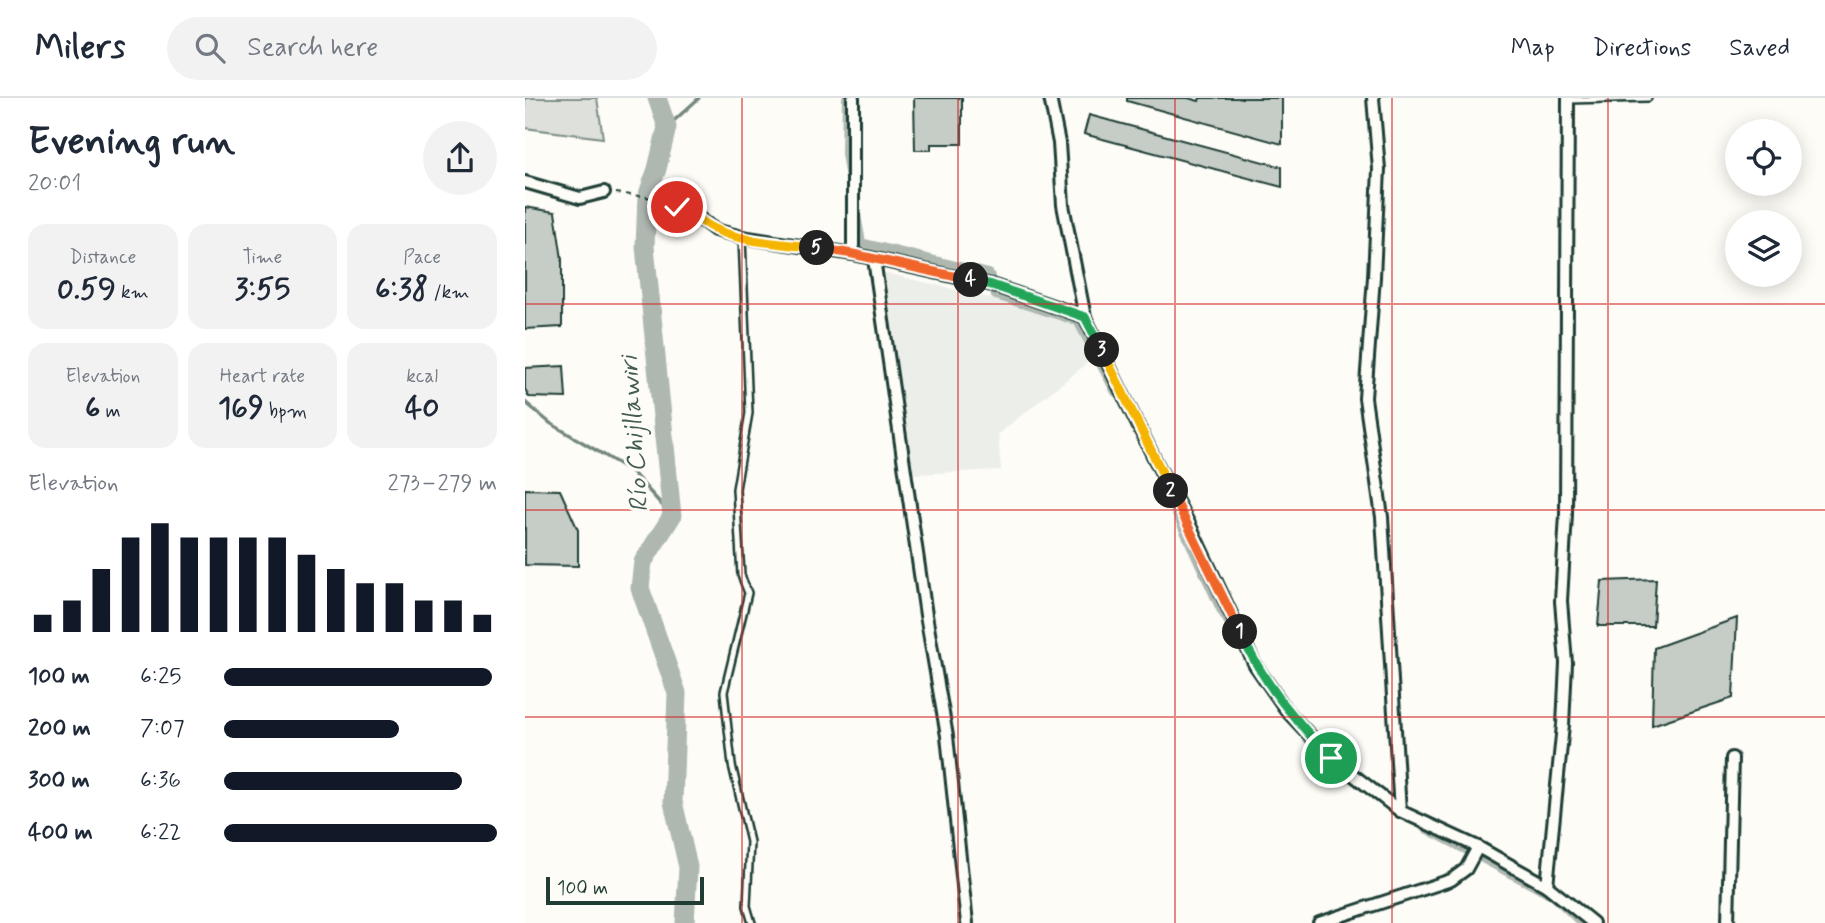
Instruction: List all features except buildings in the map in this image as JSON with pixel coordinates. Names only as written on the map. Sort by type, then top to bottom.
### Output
[{"type":"street","points":[[853,98],[853,254]]},
{"type":"street","points":[[1050,98],[1059,143],[1063,205],[1085,317],[1190,526],[1255,665],[1287,711],[1331,758],[1400,811],[1478,847],[1547,886],[1593,923]]},
{"type":"street","points":[[1374,98],[1379,169],[1365,398],[1382,517],[1400,811]]},
{"type":"street","points":[[1547,886],[1563,725],[1566,663],[1561,601],[1566,514],[1568,99]]},
{"type":"street","points":[[525,183],[580,198],[604,192]]},
{"type":"street","points":[[677,207],[692,213],[715,230],[742,237],[853,254],[992,285],[1085,317]]},
{"type":"street","points":[[874,259],[926,615],[947,736],[967,923]]},
{"type":"street","points":[[1728,923],[1732,758]]},
{"type":"street","points":[[1319,923],[1451,880],[1466,869],[1478,847]]},
{"type":"lane","points":[[1568,99],[1648,98]]},
{"type":"lane","points":[[742,237],[749,413],[736,489],[741,575],[748,593],[724,692],[732,765],[750,842],[747,906],[752,923]]},
{"type":"path","points":[[604,192],[647,197],[677,207]]},
{"type":"shaded area","points":[[525,98],[597,98],[603,138],[525,128]]},
{"type":"shaded area","points":[[881,272],[983,296],[1076,326],[1095,357],[998,434],[1001,470],[912,474]]},
{"type":"waterway","name":"Río Chijllawiri","points":[[657,98],[667,127],[647,197],[645,247],[672,516],[643,562],[640,588],[677,693],[673,802],[688,867],[685,923]]},
{"type":"waterway","points":[[667,127],[699,98]]},
{"type":"waterway","points":[[847,98],[846,153],[850,179]]},
{"type":"waterway","points":[[856,215],[861,243],[989,274],[996,295],[1078,321],[1116,392]]},
{"type":"waterway","points":[[525,402],[550,423],[631,471],[672,516]]},
{"type":"waterway","points":[[1166,490],[1221,609],[1239,639]]},
{"type":"waterway","points":[[1424,827],[1554,896],[1582,923]]},
{"type":"route","points":[[677,207],[692,213],[715,230],[742,237],[853,254],[992,285],[1085,317],[1190,526],[1255,665],[1287,711],[1331,758]]}]
